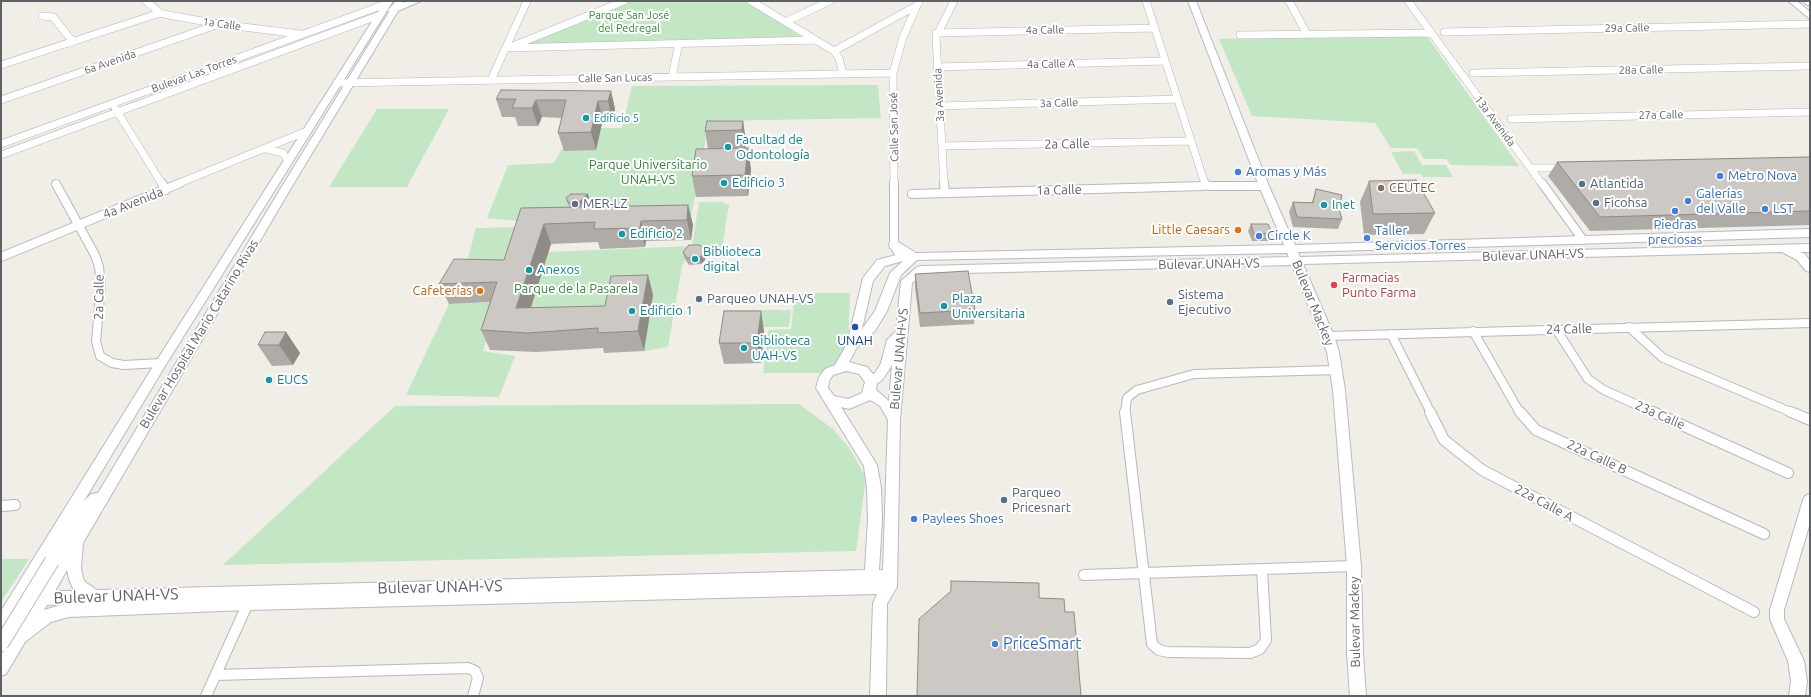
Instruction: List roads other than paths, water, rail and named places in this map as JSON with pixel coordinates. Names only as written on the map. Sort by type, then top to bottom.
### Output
[{"type":"main road","name":"Bulevar Las Torres","points":[[393,3],[417,1]]},
{"type":"main road","name":"Bulevar Mackey","points":[[1192,1],[1264,186],[1328,336],[1336,370],[1354,566],[1355,653],[1358,696]]},
{"type":"main road","points":[[1792,1],[1810,16]]},
{"type":"main road","points":[[380,15],[393,3]]},
{"type":"main road","name":"Bulevar Hospital Mario Catarino Rivas","points":[[1,669],[348,83],[393,3]]},
{"type":"main road","name":"Bulevar Hospital Mario Catarino Rivas","points":[[1,625],[161,363],[380,15]]},
{"type":"main road","name":"Bulevar UNAH-VS","points":[[840,367],[853,344],[871,328],[881,310],[896,273],[914,257],[1290,249],[1810,234]]},
{"type":"main road","points":[[1633,252],[1649,245],[1714,243],[1721,239],[1719,236]]},
{"type":"main road","points":[[894,245],[914,257]]},
{"type":"main road","name":"Bulevar UNAH-VS","points":[[11,609],[44,598],[94,596],[363,595],[890,582],[894,420],[905,288],[907,280],[921,270],[1296,262],[1810,248]]},
{"type":"main road","points":[[1783,249],[1800,257],[1810,268]]},
{"type":"main road","points":[[853,344],[867,282],[872,273],[881,263],[901,257],[914,257]]},
{"type":"main road","points":[[830,400],[849,404],[861,400],[887,364],[893,340],[902,332]]},
{"type":"main road","points":[[880,603],[871,582],[875,518],[874,488],[870,465],[830,400],[823,392],[822,384],[829,372],[840,367],[858,368],[867,374],[870,387],[884,402],[894,420]]},
{"type":"main road","points":[[79,515],[85,488]]},
{"type":"main road","points":[[1,644],[79,515],[107,488]]},
{"type":"main road","points":[[1797,696],[1799,681],[1796,662],[1776,619],[1777,610],[1810,500]]},
{"type":"main road","points":[[78,538],[74,568],[76,579],[80,587],[94,596]]},
{"type":"main road","points":[[878,696],[880,603],[890,582]]},
{"type":"main road","name":"Bulevar UNAH-VS","points":[[19,638],[47,616],[69,610],[248,603],[363,595]]},
{"type":"street","points":[[146,1],[160,13]]},
{"type":"street","points":[[491,80],[527,1]]},
{"type":"street","points":[[506,48],[624,1]]},
{"type":"street","points":[[751,1],[834,51],[839,58],[843,74]]},
{"type":"street","points":[[785,22],[830,1]]},
{"type":"street","points":[[936,33],[954,1]]},
{"type":"street","points":[[1146,1],[1177,99],[1207,185]]},
{"type":"street","points":[[1289,1],[1307,34]]},
{"type":"street","name":"13a Avenida","points":[[1408,1],[1583,240]]},
{"type":"street","name":"Bulevar Las Torres","points":[[1,144],[302,34],[393,3]]},
{"type":"street","points":[[834,51],[918,4]]},
{"type":"street","name":"Calle San José","points":[[894,245],[897,194],[893,73],[903,37],[918,4]]},
{"type":"street","points":[[1,65],[160,13]]},
{"type":"street","name":"1a Calle","points":[[160,13],[219,24],[302,34]]},
{"type":"street","name":"Bulevar Las Torres","points":[[1,155],[380,15]]},
{"type":"street","points":[[42,16],[53,17],[73,42]]},
{"type":"street","name":"6a Avenida","points":[[1,100],[219,24]]},
{"type":"street","name":"29a Calle","points":[[1444,32],[1810,24]]},
{"type":"street","name":"4a Calle","points":[[936,33],[1154,28]]},
{"type":"street","name":"3a Avenida","points":[[936,33],[945,193]]},
{"type":"street","points":[[1240,35],[1431,33]]},
{"type":"street","points":[[506,48],[815,40]]},
{"type":"street","points":[[672,77],[678,43]]},
{"type":"street","name":"4a Calle A","points":[[938,67],[1165,61]]},
{"type":"street","name":"28a Calle","points":[[1473,73],[1810,66]]},
{"type":"street","name":"Calle San Lucas","points":[[337,84],[893,73]]},
{"type":"street","name":"3a Calle","points":[[940,106],[1177,99]]},
{"type":"street","points":[[112,103],[166,190]]},
{"type":"street","name":"27a Calle","points":[[1511,119],[1810,112]]},
{"type":"street","name":"4a Avenida","points":[[1,257],[307,131]]},
{"type":"street","name":"2a Calle","points":[[942,146],[1191,141]]},
{"type":"street","points":[[266,149],[283,153],[288,161]]},
{"type":"street","points":[[1531,168],[1570,168]]},
{"type":"street","name":"2a Calle","points":[[56,184],[95,255],[99,268],[100,285],[96,341],[100,356],[112,363],[124,365],[161,363]]},
{"type":"street","name":"1a Calle","points":[[912,194],[1207,185],[1264,186]]},
{"type":"street","points":[[894,245],[901,257]]},
{"type":"street","name":"24 Calle","points":[[1328,336],[1810,323]]},
{"type":"street","points":[[1629,327],[1663,358],[1810,420]]},
{"type":"street","name":"23a Calle","points":[[1556,329],[1588,379],[1604,390],[1788,473]]},
{"type":"street","name":"22a Calle B","points":[[1473,331],[1522,416],[1536,430],[1764,534]]},
{"type":"street","name":"22a Calle A","points":[[1391,334],[1444,440],[1482,470],[1754,612]]},
{"type":"street","points":[[1262,569],[1266,640],[1260,649],[1250,653],[1168,652],[1159,650],[1152,644],[1125,410],[1127,398],[1131,393],[1163,382],[1194,374],[1336,370]]},
{"type":"street","points":[[1,506],[15,505]]},
{"type":"street","points":[[1084,575],[1354,566]]},
{"type":"street","points":[[206,696],[248,603]]},
{"type":"street","points":[[216,675],[468,668],[475,672],[478,678],[473,696]]},
{"type":"place","name":"Edificio 5","points":[[586,118]]},
{"type":"place","name":"Facultad de Odontología","points":[[728,147]]},
{"type":"place","name":"Aromas y Más","points":[[1238,172]]},
{"type":"place","name":"Metro Nova","points":[[1720,176]]},
{"type":"place","name":"Edificio 3","points":[[724,183]]},
{"type":"place","name":"Atlantida","points":[[1582,184]]},
{"type":"place","name":"CEUTEC","points":[[1381,188]]},
{"type":"place","name":"Galerías del Valle","points":[[1688,201]]},
{"type":"place","name":"Ficohsa","points":[[1596,203]]},
{"type":"place","name":"MER-LZ","points":[[575,204]]},
{"type":"place","name":"Inet","points":[[1324,205]]},
{"type":"place","name":"LST","points":[[1765,209]]},
{"type":"place","name":"Piedras preciosas","points":[[1675,211]]},
{"type":"place","name":"Little Caesars","points":[[1238,230]]},
{"type":"place","name":"Edificio 2","points":[[622,234]]},
{"type":"place","name":"Circle K","points":[[1259,236]]},
{"type":"place","name":"Taller Servicios Torres","points":[[1367,238]]},
{"type":"place","name":"Biblioteca digital","points":[[695,259]]},
{"type":"place","name":"Anexos","points":[[529,270]]},
{"type":"place","name":"Farmacias Punto Farma","points":[[1334,285]]},
{"type":"place","name":"Cafeterías","points":[[480,291]]},
{"type":"place","name":"Parqueo UNAH-VS","points":[[699,299]]},
{"type":"place","name":"Sistema Ejecutivo","points":[[1170,302]]},
{"type":"place","name":"Plaza Universitaria","points":[[944,306]]},
{"type":"place","name":"Edificio 1","points":[[632,311]]},
{"type":"place","name":"UNAH","points":[[855,327]]},
{"type":"place","name":"Biblioteca UAH-VS","points":[[744,348]]},
{"type":"place","name":"EUCS","points":[[269,380]]},
{"type":"place","name":"Parqueo Pricesnart","points":[[1004,500]]},
{"type":"place","name":"Paylees Shoes","points":[[914,519]]},
{"type":"place","name":"PriceSmart","points":[[995,644]]},
{"type":"park label","name":"Parque San José del Pedregal","points":[[629,21]]},
{"type":"park label","name":"Parque Universitario UNAH-VS","points":[[648,172]]},
{"type":"park label","name":"Parque de la Pasarela","points":[[576,289]]}]
